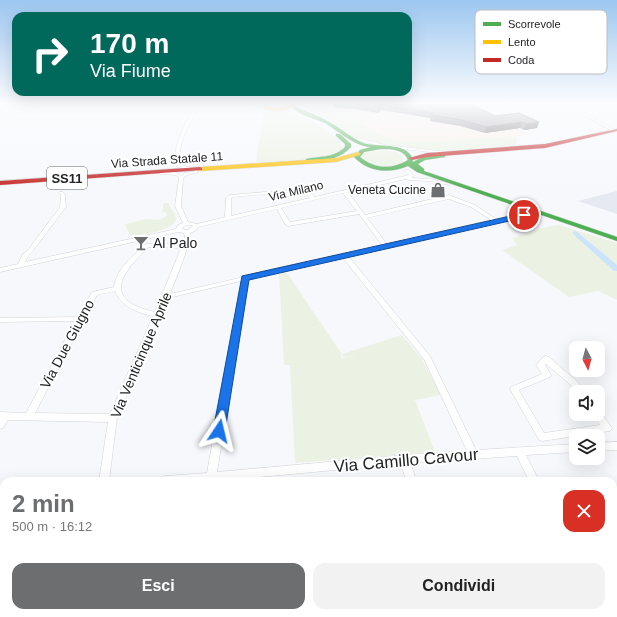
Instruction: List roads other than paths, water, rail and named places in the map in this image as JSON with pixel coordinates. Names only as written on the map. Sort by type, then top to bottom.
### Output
[{"type":"main road","points":[[292,163],[338,156],[346,150],[348,144],[335,133]]},
{"type":"main road","points":[[337,133],[359,147],[357,157],[363,164]]},
{"type":"main road","points":[[343,133],[363,145],[395,149],[416,170],[535,215],[617,239]]},
{"type":"main road","points":[[408,161],[438,154],[456,154],[543,146],[603,133]]},
{"type":"main road","name":"Via Strada Statale 11","points":[[0,183],[336,160],[351,157],[367,149],[381,147]]},
{"type":"main road","points":[[450,183],[417,167],[415,163],[424,158],[467,153]]},
{"type":"main road","name":"Via Strada Statale 11","points":[[336,160],[352,161],[378,168],[395,168],[408,161]]},
{"type":"street","points":[[178,165],[176,159],[184,133]]},
{"type":"street","points":[[350,137],[391,146],[456,154]]},
{"type":"street","points":[[402,179],[412,176],[408,161]]},
{"type":"street","points":[[178,165],[186,168],[210,169]]},
{"type":"street","points":[[134,174],[170,170],[178,165]]},
{"type":"street","points":[[179,230],[180,226],[186,224],[178,206],[181,178],[186,174],[210,169]]},
{"type":"street","points":[[134,174],[172,174],[180,176],[181,178]]},
{"type":"street","name":"Via Milano","points":[[186,224],[196,226],[402,179],[421,179],[450,183]]},
{"type":"street","points":[[230,218],[228,216],[229,198],[235,195],[301,190],[306,191],[314,199]]},
{"type":"street","points":[[345,192],[386,246]]},
{"type":"street","points":[[21,265],[26,254],[30,251],[63,207],[64,201],[61,193]]},
{"type":"street","points":[[364,217],[449,198],[473,206],[495,221]]},
{"type":"street","points":[[278,207],[288,224],[360,212]]},
{"type":"street","points":[[165,297],[521,215],[535,215]]},
{"type":"street","name":"Via Milano","points":[[187,232],[194,230],[196,226]]},
{"type":"street","points":[[0,270],[179,230],[187,232]]},
{"type":"street","name":"Via Venticinque Aprile","points":[[105,477],[113,418],[165,297],[185,246],[188,236],[187,232]]},
{"type":"street","points":[[157,315],[144,312],[122,300],[116,289],[118,281],[128,266],[148,245],[185,246]]},
{"type":"street","points":[[345,256],[427,358],[473,454]]},
{"type":"street","points":[[211,477],[245,278]]},
{"type":"street","name":"Via Due Giugno","points":[[29,416],[94,293],[116,289]]},
{"type":"street","points":[[0,320],[80,319]]},
{"type":"street","points":[[576,385],[546,359],[540,365],[547,375],[514,389],[542,438],[607,428],[602,421]]},
{"type":"street","points":[[0,424],[3,416],[113,418]]},
{"type":"street","points":[[605,447],[617,446]]},
{"type":"street","name":"Via Camillo Cavour","points":[[211,477],[405,459],[569,448]]},
{"type":"street","points":[[519,451],[532,477]]},
{"type":"street","points":[[405,459],[410,477]]},
{"type":"waterway","points":[[575,233],[617,269]]},
{"type":"place","name":"Veneta Cucine","points":[[438,190]]},
{"type":"place","name":"Al Palo","points":[[141,243]]}]
